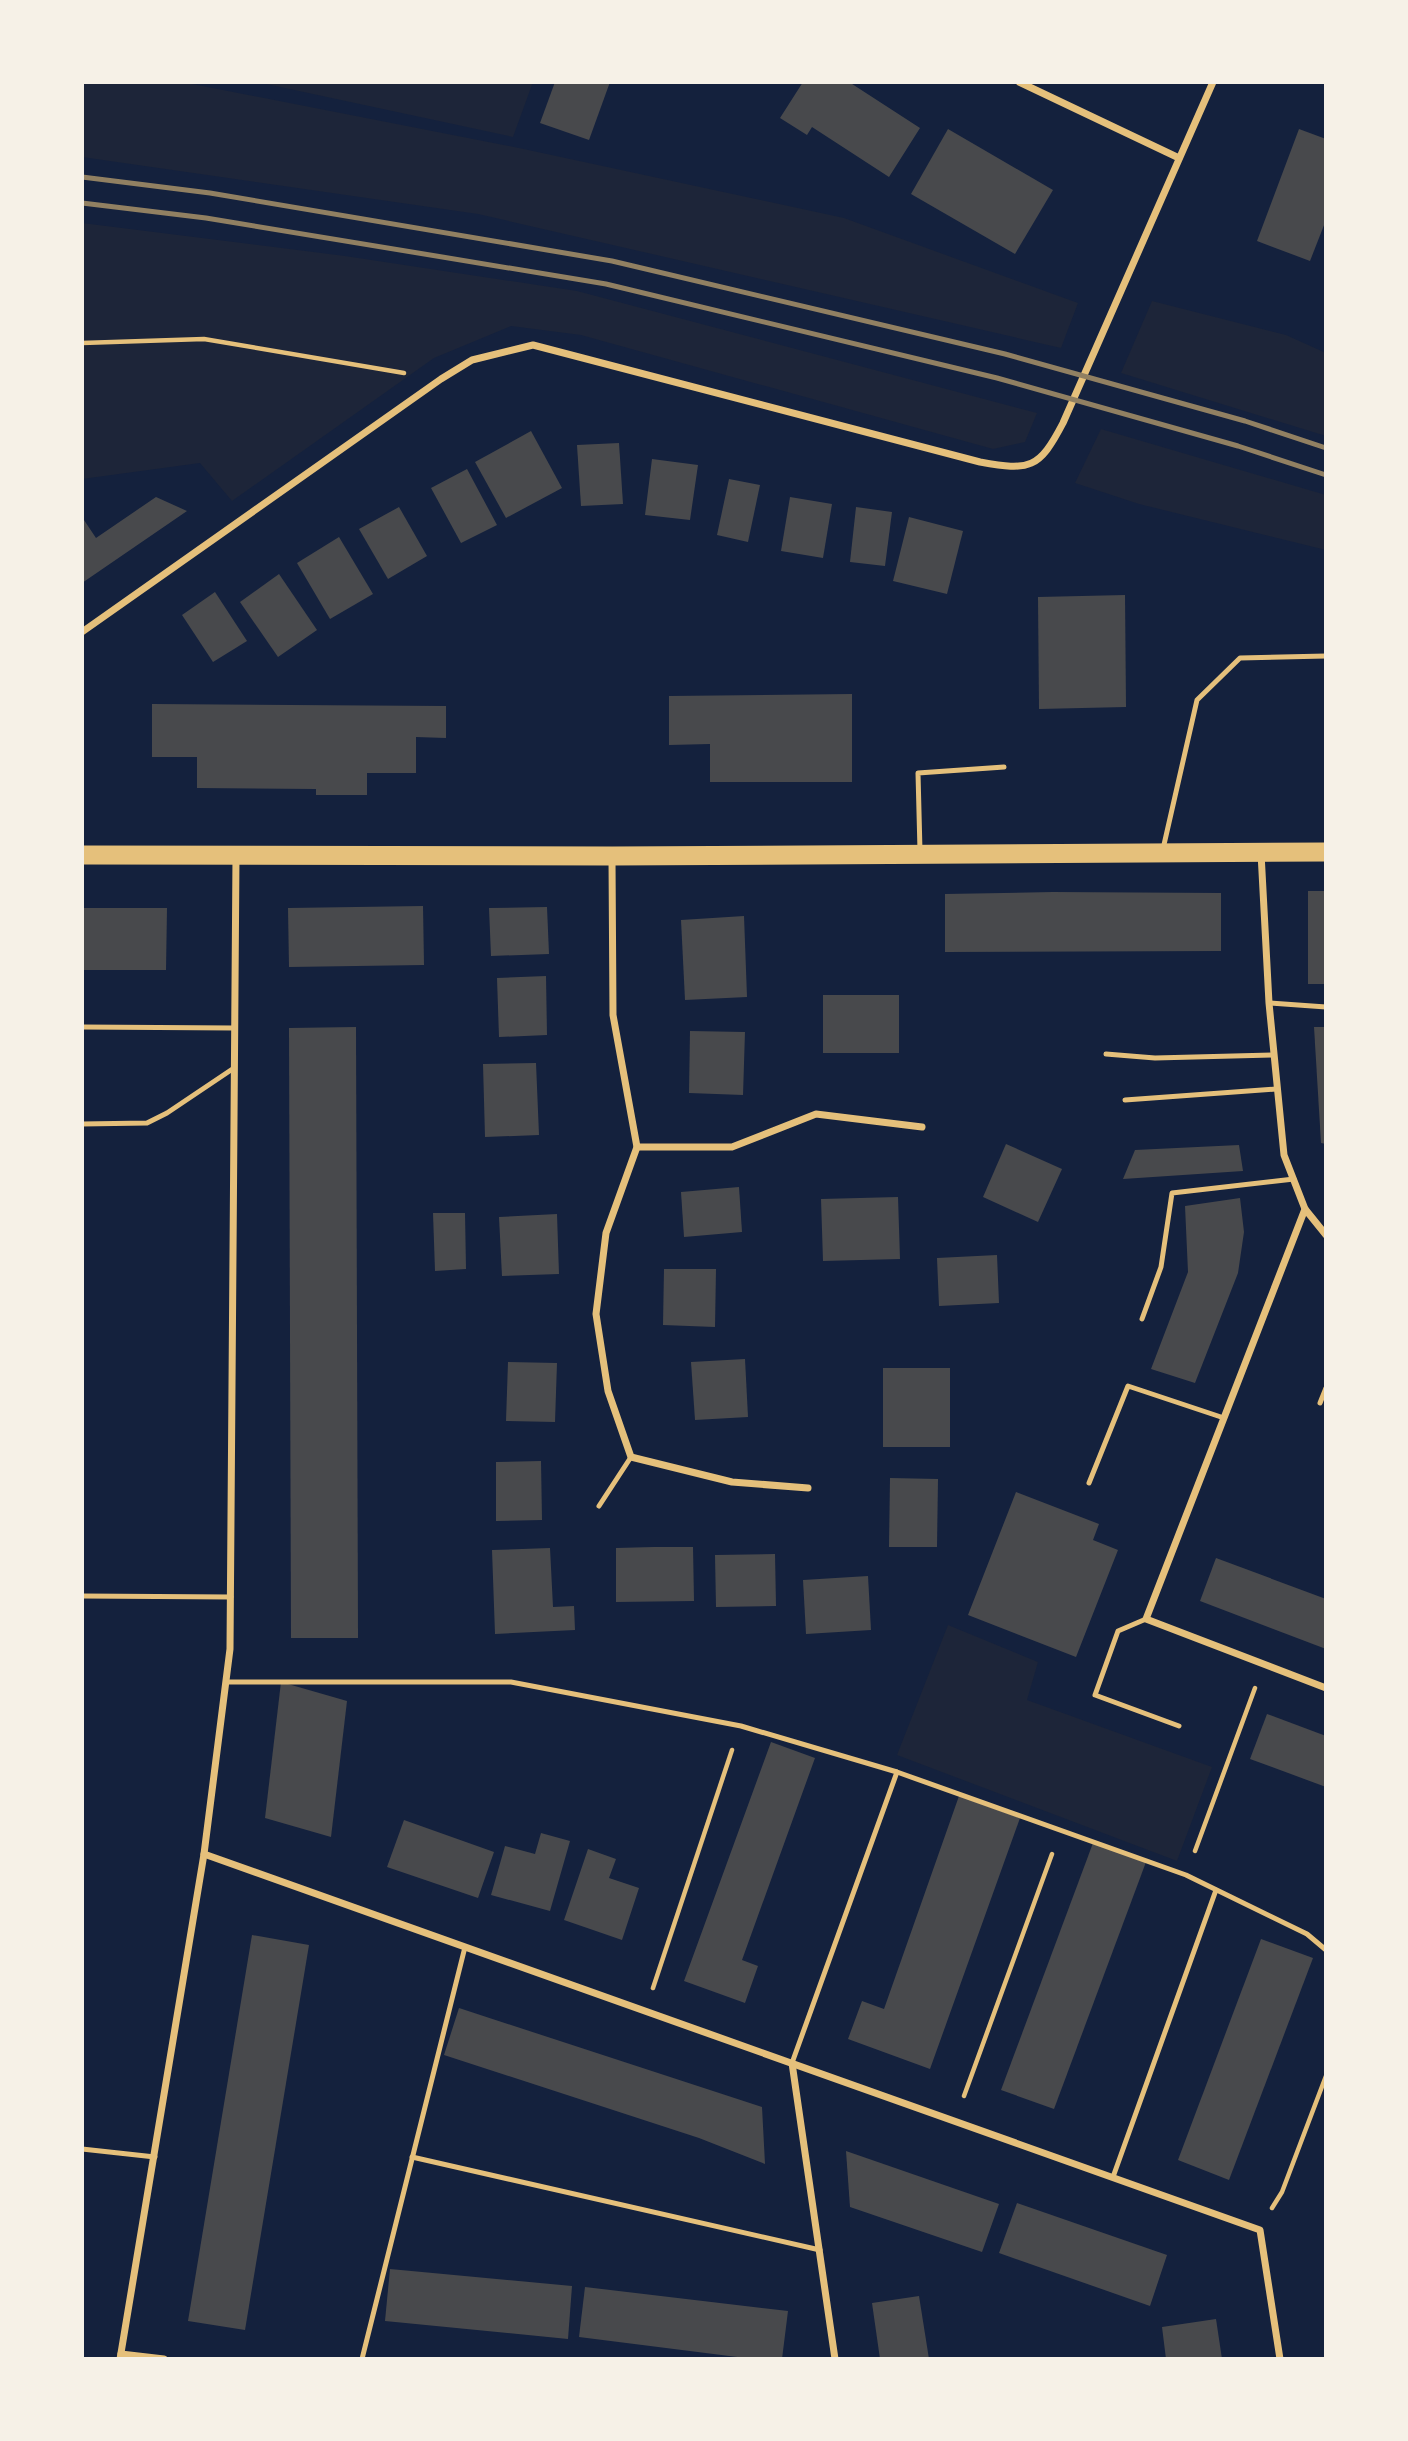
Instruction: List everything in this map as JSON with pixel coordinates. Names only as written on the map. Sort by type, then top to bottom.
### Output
[{"type":"highway","points":[[82,855],[612,856],[1326,852]]},
{"type":"street","points":[[1019,82],[1179,158]]},
{"type":"street","points":[[82,632],[441,379],[472,360],[533,345],[967,459],[1015,468],[1038,460],[1050,448],[1063,423],[1213,82]]},
{"type":"street","points":[[1261,852],[1269,1003],[1284,1155],[1305,1209],[1326,1235]]},
{"type":"street","points":[[164,2359],[121,2357],[204,1854],[230,1649],[236,856]]},
{"type":"street","points":[[612,856],[613,1016],[637,1147],[607,1233],[596,1314],[608,1391],[631,1457],[732,1482],[808,1488]]},
{"type":"street","points":[[637,1147],[732,1147],[816,1115],[922,1127]]},
{"type":"street","points":[[1305,1209],[1146,1619],[1326,1688]]},
{"type":"street","points":[[204,1854],[1260,2230],[1280,2359]]},
{"type":"street","points":[[792,2063],[835,2359]]},
{"type":"lane","points":[[1162,852],[1197,700],[1240,658],[1326,656]]},
{"type":"lane","points":[[920,854],[918,773],[1004,766]]},
{"type":"lane","points":[[1269,1003],[1326,1007]]},
{"type":"lane","points":[[82,1027],[234,1028]]},
{"type":"lane","points":[[1106,1054],[1155,1058],[1274,1055]]},
{"type":"lane","points":[[82,1124],[147,1123],[167,1113],[234,1068]]},
{"type":"lane","points":[[1125,1100],[1276,1089]]},
{"type":"lane","points":[[1142,1320],[1161,1267],[1172,1192],[1294,1179]]},
{"type":"lane","points":[[1089,1483],[1128,1386],[1224,1418]]},
{"type":"lane","points":[[1320,1403],[1326,1388]]},
{"type":"lane","points":[[599,1506],[631,1457]]},
{"type":"lane","points":[[82,1596],[231,1597]]},
{"type":"lane","points":[[1146,1619],[1118,1631],[1095,1695],[1179,1726]]},
{"type":"lane","points":[[226,1682],[511,1682],[740,1726],[897,1772],[1186,1875],[1307,1934],[1326,1950]]},
{"type":"lane","points":[[792,2063],[897,1772]]},
{"type":"lane","points":[[1113,2177],[1216,1890]]},
{"type":"lane","points":[[362,2359],[465,1947]]},
{"type":"lane","points":[[82,2149],[155,2157]]},
{"type":"lane","points":[[412,2157],[820,2250]]},
{"type":"path","points":[[82,343],[204,339],[441,379]]},
{"type":"path","points":[[1186,1875],[1264,1665]]},
{"type":"path","points":[[645,2011],[740,1726]]},
{"type":"path","points":[[955,2121],[1061,1831]]},
{"type":"path","points":[[1260,2230],[1282,2192],[1326,2076]]},
{"type":"shaded area","points":[[82,82],[182,82],[519,148],[844,218],[1078,303],[1061,348],[478,214],[82,157]]},
{"type":"shaded area","points":[[257,82],[533,82],[513,137]]},
{"type":"shaded area","points":[[82,223],[345,256],[577,291],[1037,413],[1025,442],[993,449],[581,335],[511,326],[434,358],[232,501],[200,463],[82,479]]},
{"type":"shaded area","points":[[1152,301],[1286,335],[1326,353],[1326,436],[1121,373]]},
{"type":"shaded area","points":[[1101,429],[1326,495],[1326,550],[1139,504],[1075,483]]},
{"type":"shaded area","points":[[948,1625],[1038,1662],[1027,1700],[1212,1767],[1177,1861],[897,1755]]},
{"type":"building","points":[[555,82],[610,82],[589,140],[540,123]]},
{"type":"building","points":[[803,82],[849,82],[920,128],[889,177],[812,127],[807,135],[780,118]]},
{"type":"building","points":[[948,129],[1053,190],[1015,254],[911,194]]},
{"type":"building","points":[[1299,129],[1326,139],[1326,220],[1310,261],[1257,241]]},
{"type":"building","points":[[531,431],[562,488],[506,518],[475,462]]},
{"type":"building","points":[[619,443],[623,504],[581,506],[577,445]]},
{"type":"building","points":[[652,459],[698,465],[690,520],[645,515]]},
{"type":"building","points":[[467,469],[497,525],[461,543],[431,488]]},
{"type":"building","points":[[729,479],[760,485],[748,542],[717,535]]},
{"type":"building","points":[[156,497],[187,511],[82,583],[82,517],[96,538]]},
{"type":"building","points":[[790,497],[832,504],[823,558],[781,551]]},
{"type":"building","points":[[399,507],[427,556],[388,579],[359,529]]},
{"type":"building","points":[[856,507],[892,512],[885,566],[850,562]]},
{"type":"building","points":[[909,517],[963,531],[947,594],[893,581]]},
{"type":"building","points":[[339,537],[373,594],[330,619],[297,563]]},
{"type":"building","points":[[279,574],[317,630],[278,657],[240,602]]},
{"type":"building","points":[[215,592],[247,641],[213,662],[182,615]]},
{"type":"building","points":[[1125,595],[1126,707],[1039,709],[1038,597]]},
{"type":"building","points":[[852,694],[852,782],[710,782],[710,744],[669,745],[669,696]]},
{"type":"building","points":[[152,704],[446,706],[446,738],[416,737],[416,773],[367,773],[367,795],[316,795],[316,789],[197,788],[197,757],[152,757]]},
{"type":"building","points":[[1308,891],[1326,891],[1326,984],[1308,984]]},
{"type":"building","points":[[1221,893],[1221,951],[945,952],[945,894]]},
{"type":"building","points":[[423,906],[424,965],[289,967],[288,908]]},
{"type":"building","points":[[547,907],[549,954],[491,956],[489,908]]},
{"type":"building","points":[[82,908],[167,908],[166,970],[82,970]]},
{"type":"building","points":[[744,916],[747,997],[685,1000],[681,920]]},
{"type":"building","points":[[546,976],[547,1035],[499,1037],[497,978]]},
{"type":"building","points":[[823,995],[899,995],[899,1053],[823,1053]]},
{"type":"building","points":[[356,1027],[358,1638],[291,1638],[289,1028]]},
{"type":"building","points":[[1314,1027],[1326,1027],[1326,1144],[1321,1143]]},
{"type":"building","points":[[690,1031],[745,1032],[743,1095],[689,1093]]},
{"type":"building","points":[[536,1063],[539,1135],[485,1137],[483,1064]]},
{"type":"building","points":[[1006,1144],[1062,1169],[1038,1222],[983,1197]]},
{"type":"building","points":[[1239,1145],[1243,1171],[1123,1179],[1135,1150]]},
{"type":"building","points":[[739,1187],[742,1232],[684,1237],[681,1192]]},
{"type":"building","points":[[898,1197],[900,1259],[823,1261],[821,1199]]},
{"type":"building","points":[[1240,1198],[1244,1232],[1238,1273],[1195,1383],[1151,1369],[1188,1272],[1185,1206]]},
{"type":"building","points":[[433,1213],[465,1213],[466,1269],[435,1271]]},
{"type":"building","points":[[557,1214],[559,1274],[502,1276],[499,1217]]},
{"type":"building","points":[[997,1255],[999,1303],[939,1306],[937,1258]]},
{"type":"building","points":[[664,1269],[716,1269],[715,1327],[663,1325]]},
{"type":"building","points":[[745,1359],[748,1417],[695,1420],[691,1362]]},
{"type":"building","points":[[508,1362],[557,1363],[555,1422],[506,1421]]},
{"type":"building","points":[[883,1368],[950,1368],[950,1447],[883,1447]]},
{"type":"building","points":[[541,1461],[542,1520],[496,1521],[496,1462]]},
{"type":"building","points":[[890,1478],[938,1479],[937,1547],[889,1547]]},
{"type":"building","points":[[1016,1492],[1099,1524],[1093,1540],[1118,1550],[1076,1657],[968,1615]]},
{"type":"building","points":[[693,1547],[694,1601],[616,1602],[616,1548]]},
{"type":"building","points":[[550,1548],[553,1607],[574,1606],[575,1630],[495,1634],[492,1550]]},
{"type":"building","points":[[775,1554],[776,1606],[716,1607],[715,1555]]},
{"type":"building","points":[[1216,1558],[1326,1599],[1326,1649],[1200,1601]]},
{"type":"building","points":[[868,1576],[871,1630],[806,1634],[803,1580]]},
{"type":"building","points":[[281,1682],[347,1701],[331,1837],[265,1818]]},
{"type":"building","points":[[1267,1714],[1326,1736],[1326,1787],[1250,1759]]},
{"type":"building","points":[[771,1742],[815,1758],[742,1960],[758,1966],[745,2003],[684,1981]]},
{"type":"building","points":[[959,1796],[1020,1818],[930,2069],[848,2039],[862,2001],[884,2009]]},
{"type":"building","points":[[404,1820],[494,1852],[478,1898],[387,1867]]},
{"type":"building","points":[[541,1833],[570,1841],[550,1911],[491,1895],[505,1846],[535,1854]]},
{"type":"building","points":[[1093,1843],[1146,1862],[1054,2109],[1001,2090]]},
{"type":"building","points":[[588,1849],[616,1859],[609,1878],[639,1888],[622,1940],[564,1920]]},
{"type":"building","points":[[252,1935],[309,1945],[245,2330],[188,2321]]},
{"type":"building","points":[[1261,1939],[1313,1958],[1229,2180],[1178,2160]]},
{"type":"building","points":[[459,2008],[762,2107],[765,2164],[699,2138],[444,2055]]},
{"type":"building","points":[[846,2151],[999,2204],[982,2252],[850,2207]]},
{"type":"building","points":[[1017,2203],[1167,2255],[1150,2306],[999,2253]]},
{"type":"building","points":[[390,2269],[572,2286],[568,2339],[385,2321]]},
{"type":"building","points":[[585,2287],[788,2311],[782,2359],[753,2359],[579,2337]]},
{"type":"building","points":[[919,2296],[929,2359],[880,2359],[872,2303]]},
{"type":"building","points":[[1216,2319],[1222,2359],[1166,2359],[1162,2327]]},
{"type":"railway","points":[[82,177],[210,193],[612,261],[1005,354],[1245,421],[1326,448]]},
{"type":"railway","points":[[82,203],[206,218],[606,284],[997,378],[1238,446],[1326,475]]}]
